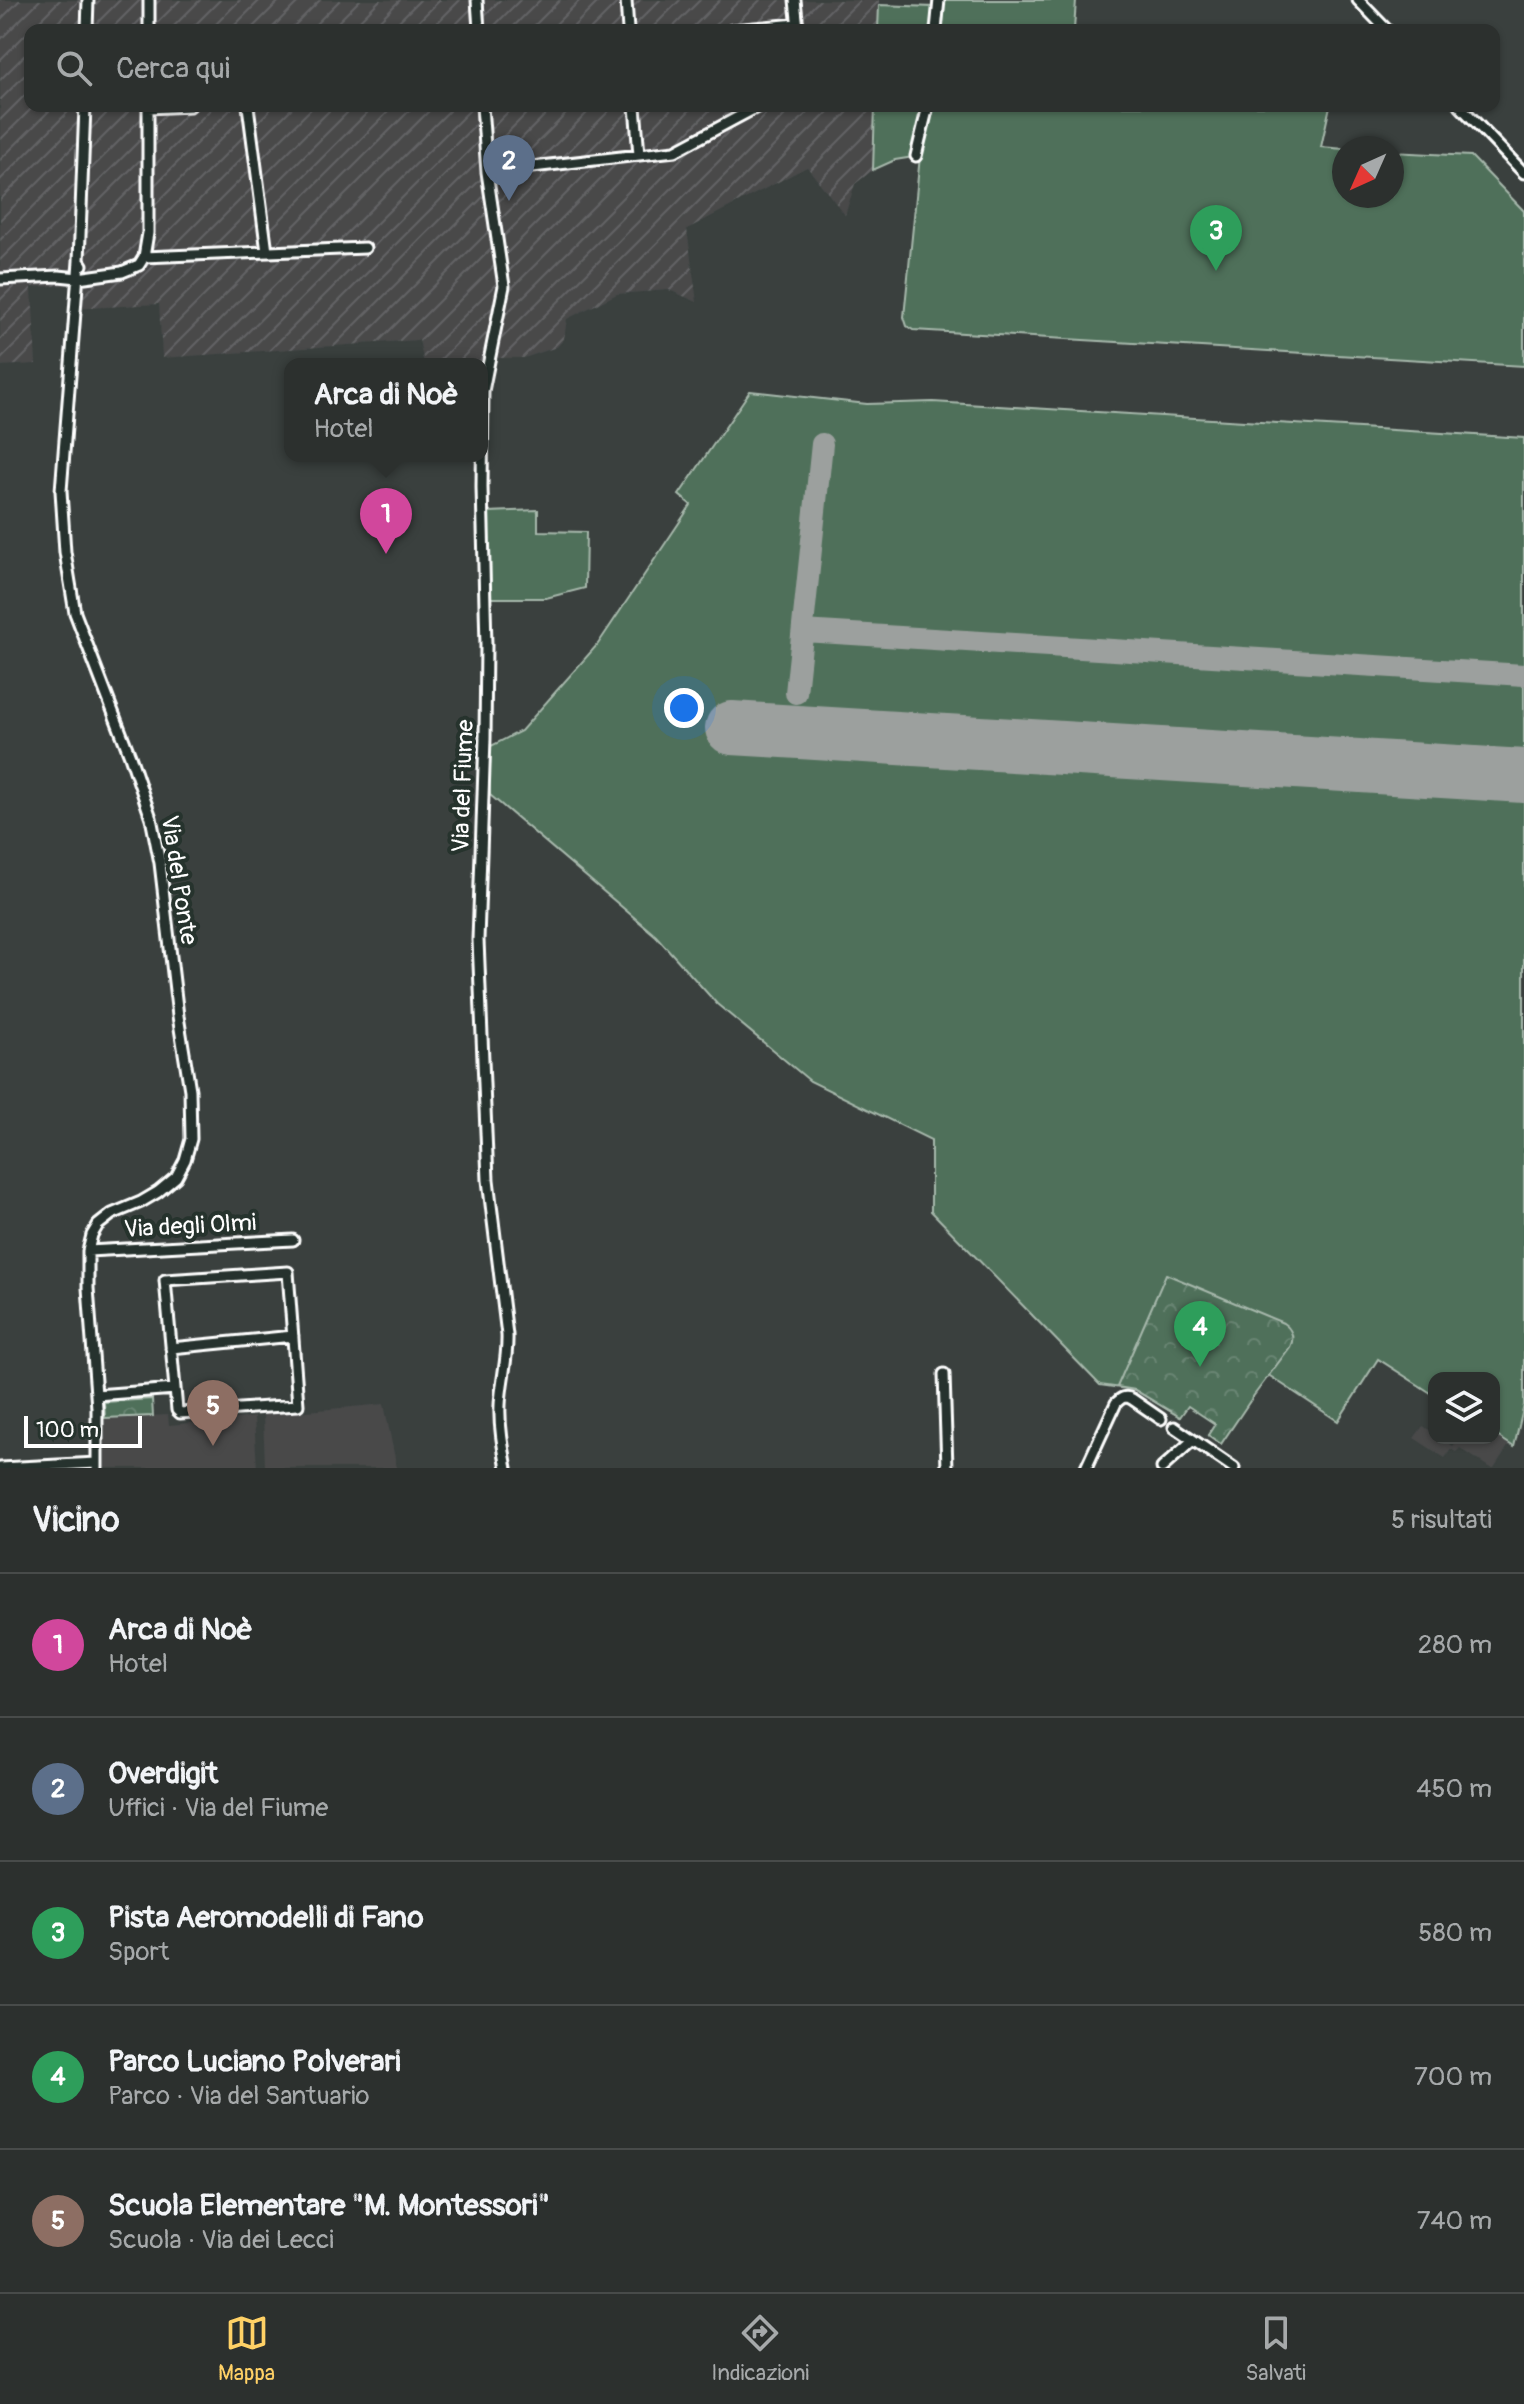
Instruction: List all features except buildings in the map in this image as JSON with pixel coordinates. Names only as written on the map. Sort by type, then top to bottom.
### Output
[{"type":"street","points":[[149,0],[149,24]]},
{"type":"street","points":[[477,0],[479,24]]},
{"type":"street","points":[[626,0],[628,24]]},
{"type":"street","points":[[795,0],[798,24]]},
{"type":"street","points":[[937,24],[939,0]]},
{"type":"street","points":[[87,24],[88,1]]},
{"type":"street","points":[[1362,2],[1382,24]]},
{"type":"street","name":"Via del Ponte","points":[[85,112],[78,278],[61,491],[65,552],[75,613],[151,818],[160,863],[190,1090],[191,1139],[176,1177],[158,1192],[112,1214],[98,1225],[88,1251]]},
{"type":"street","points":[[0,279],[78,278],[132,270],[144,257],[148,233],[148,112]]},
{"type":"street","points":[[249,112],[267,252]]},
{"type":"street","name":"Via del Fiume","points":[[482,112],[487,172],[504,286],[488,366]]},
{"type":"street","points":[[635,112],[639,155]]},
{"type":"street","points":[[487,172],[675,151],[748,112]]},
{"type":"street","points":[[916,156],[927,112]]},
{"type":"street","points":[[1466,112],[1524,173]]},
{"type":"street","points":[[144,257],[365,248]]},
{"type":"street","points":[[59,276],[73,270],[79,261],[96,274]]},
{"type":"street","name":"Via del Fiume","points":[[482,462],[486,645],[478,940],[488,1180],[508,1351],[500,1405],[500,1432],[507,1468]]},
{"type":"street","name":"Via degli Olmi","points":[[88,1251],[293,1240]]},
{"type":"street","points":[[0,1468],[97,1466],[88,1251]]},
{"type":"street","points":[[288,1272],[293,1336],[298,1405],[180,1413],[177,1410],[165,1280],[288,1272]]},
{"type":"street","points":[[171,1348],[293,1336]]},
{"type":"street","points":[[944,1374],[947,1468]]},
{"type":"street","points":[[96,1395],[175,1389]]},
{"type":"street","points":[[1086,1468],[1120,1398],[1132,1399],[1161,1419]]},
{"type":"street","points":[[1174,1427],[1234,1468]]},
{"type":"street","points":[[1162,1468],[1193,1440]]},
{"type":"shaded area","points":[[0,0],[879,0],[878,24],[24,24],[24,112],[875,112],[873,170],[855,184],[845,215],[807,167],[687,229],[697,302],[669,290],[617,294],[567,319],[564,339],[557,347],[524,358],[423,358],[419,340],[162,358],[159,304],[71,309],[72,285],[32,287],[36,364],[0,366]]},
{"type":"shaded area","points":[[384,1404],[397,1468],[265,1468],[263,1415]]},
{"type":"shaded area","points":[[168,1415],[169,1425],[254,1417],[257,1468],[105,1468],[105,1418]]},
{"type":"shaded area","points":[[1423,1426],[1428,1429],[1428,1444],[1500,1444],[1500,1439],[1509,1445],[1494,1468],[1490,1468],[1460,1448],[1456,1452],[1451,1449],[1445,1458],[1414,1438]]},
{"type":"green space","points":[[941,0],[1076,0],[1074,24],[939,24]]},
{"type":"green space","points":[[879,5],[934,7],[933,24],[878,24]]},
{"type":"green space","points":[[875,112],[1329,112],[1321,147],[1332,148],[1332,208],[1404,208],[1404,153],[1471,156],[1524,211],[1524,366],[913,330],[907,326],[904,317],[920,156],[895,160],[873,170]]},
{"type":"green space","points":[[750,391],[867,404],[933,402],[1524,438],[1524,1405],[1514,1447],[1500,1438],[1500,1372],[1428,1372],[1428,1391],[1378,1359],[1338,1421],[1226,1347],[1193,1362],[1180,1417],[1135,1390],[1100,1385],[931,1211],[931,1140],[810,1081],[717,1004],[656,936],[490,795],[487,748],[521,731],[598,644],[691,505],[679,495]]},
{"type":"green space","points":[[538,510],[538,531],[586,532],[585,588],[546,598],[490,598],[488,512]]},
{"type":"green space","points":[[1166,1274],[1283,1323],[1292,1334],[1290,1347],[1221,1444],[1208,1435],[1215,1424],[1188,1406],[1180,1417],[1135,1390],[1117,1387]]},
{"type":"green space","points":[[152,1399],[153,1416],[105,1418],[104,1402]]},
{"type":"taxiway","points":[[796,693],[822,444]]},
{"type":"taxiway","points":[[803,631],[1524,675]]},
{"type":"runway","points":[[732,728],[1524,776]]},
{"type":"place","name":"Overdigit","points":[[509,201]]},
{"type":"place","name":"Pista Aeromodelli di Fano","points":[[1216,271]]},
{"type":"place","name":"Arca di Noè","points":[[386,554]]},
{"type":"place","name":"Parco Luciano Polverari","points":[[1200,1367]]},
{"type":"place","name":"Scuola Elementare \"M. Montessori\"","points":[[213,1446]]}]
